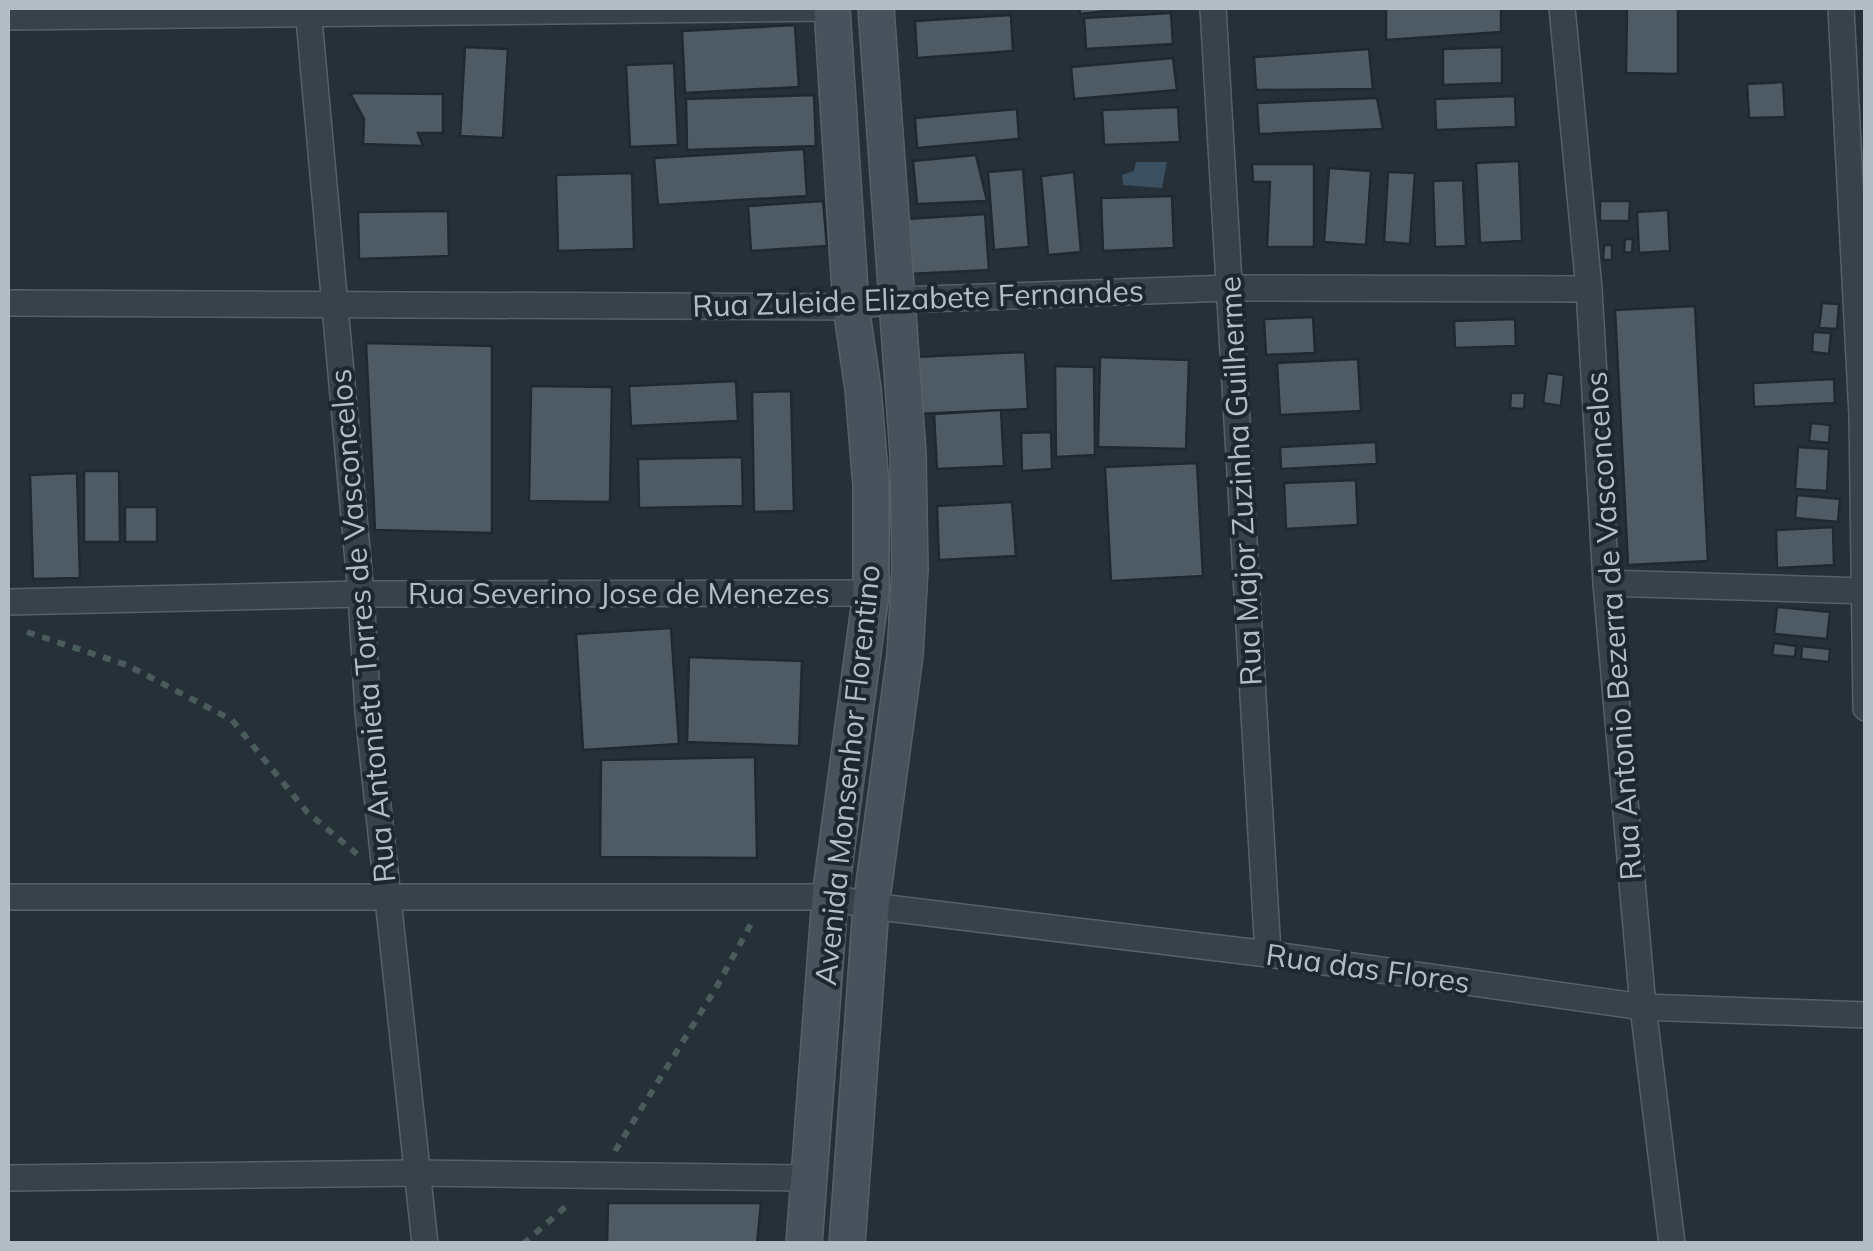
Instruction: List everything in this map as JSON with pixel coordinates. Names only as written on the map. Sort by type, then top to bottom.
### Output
[{"type":"main road","name":"Avenida Monsenhor Florentino","points":[[804,1244],[830,897],[871,592],[871,486],[850,307],[831,8]]},
{"type":"main road","name":"Avenida Monsenhor Florentino","points":[[847,1244],[871,906],[902,675],[910,569],[908,454],[876,8]]},
{"type":"street","points":[[8,17],[831,8]]},
{"type":"street","name":"Rua Major Zuzinha Guilherme","points":[[1213,8],[1268,954]]},
{"type":"street","name":"Rua Antonio Bezerra de Vasconcelos","points":[[1562,8],[1589,289],[1606,583],[1644,1007],[1672,1244]]},
{"type":"street","points":[[1841,8],[1864,416],[1866,708]]},
{"type":"street","name":"Rua Antonieta Torres de Vasconcelos","points":[[308,12],[361,594],[368,712],[425,1244]]},
{"type":"street","name":"Rua Zuleide Elizabete Fernandes","points":[[8,302],[850,307],[898,300],[1228,288],[1589,289]]},
{"type":"street","points":[[1606,583],[1864,591]]},
{"type":"street","name":"Rua Severino Jose de Menezes","points":[[8,602],[361,594],[871,592]]},
{"type":"street","name":"Rua das Flores","points":[[8,897],[385,886],[830,897],[871,906],[1268,954],[1644,1007],[1866,1015]]},
{"type":"street","points":[[8,1178],[417,1173],[809,1178]]},
{"type":"path","points":[[22,630],[127,665],[232,720],[307,812],[385,886]]},
{"type":"path","points":[[523,1244],[600,1176],[716,988],[766,896]]},
{"type":"water","points":[[1136,162],[1167,162],[1162,188],[1123,185],[1122,175],[1134,171]]},
{"type":"building","points":[[1079,8],[1134,8],[1080,14]]},
{"type":"building","points":[[1386,8],[1501,8],[1501,32],[1386,40]]},
{"type":"building","points":[[1627,8],[1678,8],[1678,74],[1626,73]]},
{"type":"building","points":[[1171,13],[1173,44],[1086,49],[1084,18]]},
{"type":"building","points":[[1011,15],[1013,51],[917,58],[915,21]]},
{"type":"building","points":[[795,25],[799,87],[685,93],[682,31]]},
{"type":"building","points":[[465,47],[508,49],[503,138],[460,136]]},
{"type":"building","points":[[1502,47],[1502,83],[1443,85],[1443,49]]},
{"type":"building","points":[[1369,49],[1373,89],[1256,90],[1254,57]]},
{"type":"building","points":[[1173,58],[1177,90],[1074,99],[1071,67]]},
{"type":"building","points":[[674,63],[678,145],[630,147],[626,65]]},
{"type":"building","points":[[1783,82],[1785,117],[1749,118],[1747,84]]},
{"type":"building","points":[[350,93],[443,94],[443,133],[418,133],[423,146],[363,144],[364,119]]},
{"type":"building","points":[[814,95],[816,146],[687,150],[686,99]]},
{"type":"building","points":[[1515,96],[1516,127],[1436,130],[1435,99]]},
{"type":"building","points":[[1377,98],[1383,129],[1259,134],[1257,103]]},
{"type":"building","points":[[1178,107],[1180,142],[1104,145],[1102,110]]},
{"type":"building","points":[[1017,109],[1019,139],[917,148],[915,118]]},
{"type":"building","points":[[804,149],[807,196],[658,205],[654,158]]},
{"type":"building","points":[[976,155],[987,201],[917,204],[913,161]]},
{"type":"building","points":[[1519,161],[1522,241],[1480,243],[1476,163]]},
{"type":"building","points":[[1252,164],[1314,164],[1314,247],[1267,247],[1270,182],[1253,182]]},
{"type":"building","points":[[1329,168],[1371,171],[1366,245],[1324,242]]},
{"type":"building","points":[[1023,169],[1029,247],[994,250],[988,172]]},
{"type":"building","points":[[1074,172],[1081,252],[1048,255],[1041,176]]},
{"type":"building","points":[[1388,172],[1415,173],[1410,244],[1384,242]]},
{"type":"building","points":[[632,173],[634,249],[558,251],[556,175]]},
{"type":"building","points":[[1463,180],[1466,246],[1435,247],[1433,181]]},
{"type":"building","points":[[1172,196],[1174,248],[1103,251],[1101,198]]},
{"type":"building","points":[[823,201],[827,246],[751,251],[748,206]]},
{"type":"building","points":[[1600,201],[1630,201],[1629,221],[1600,221]]},
{"type":"building","points":[[1668,210],[1670,251],[1639,253],[1637,212]]},
{"type":"building","points":[[448,211],[449,256],[359,259],[358,212]]},
{"type":"building","points":[[985,214],[989,270],[909,274],[906,219]]},
{"type":"building","points":[[1625,239],[1633,239],[1632,253],[1624,252]]},
{"type":"building","points":[[1604,245],[1612,245],[1612,260],[1603,260]]},
{"type":"building","points":[[1822,303],[1839,304],[1837,329],[1819,328]]},
{"type":"building","points":[[1695,306],[1708,561],[1628,565],[1615,310]]},
{"type":"building","points":[[1313,317],[1315,353],[1266,355],[1264,319]]},
{"type":"building","points":[[1515,319],[1516,346],[1455,348],[1454,321]]},
{"type":"building","points":[[1813,332],[1831,333],[1829,354],[1812,352]]},
{"type":"building","points":[[366,343],[492,346],[492,533],[375,530]]},
{"type":"building","points":[[1025,352],[1028,409],[917,414],[914,357]]},
{"type":"building","points":[[1100,357],[1189,360],[1186,449],[1098,447]]},
{"type":"building","points":[[1358,359],[1361,411],[1280,415],[1277,363]]},
{"type":"building","points":[[1055,366],[1094,367],[1095,455],[1056,457]]},
{"type":"building","points":[[1547,373],[1564,375],[1561,406],[1543,403]]},
{"type":"building","points":[[1834,379],[1835,403],[1754,407],[1753,383]]},
{"type":"building","points":[[736,381],[738,421],[631,426],[629,386]]},
{"type":"building","points":[[531,386],[612,387],[610,502],[529,501]]},
{"type":"building","points":[[791,391],[794,511],[754,512],[752,392]]},
{"type":"building","points":[[1511,393],[1525,393],[1524,409],[1510,408]]},
{"type":"building","points":[[1001,410],[1004,466],[937,469],[934,414]]},
{"type":"building","points":[[1811,423],[1830,425],[1829,443],[1809,441]]},
{"type":"building","points":[[1051,432],[1052,469],[1022,471],[1021,433]]},
{"type":"building","points":[[1376,442],[1377,464],[1281,469],[1280,447]]},
{"type":"building","points":[[1798,447],[1829,449],[1827,491],[1795,489]]},
{"type":"building","points":[[742,457],[743,506],[639,508],[638,459]]},
{"type":"building","points":[[1197,463],[1203,576],[1111,581],[1105,467]]},
{"type":"building","points":[[84,471],[119,471],[120,542],[84,542]]},
{"type":"building","points":[[77,473],[80,578],[33,579],[30,475]]},
{"type":"building","points":[[1356,480],[1358,525],[1286,529],[1284,483]]},
{"type":"building","points":[[1797,495],[1840,499],[1838,522],[1795,518]]},
{"type":"building","points":[[1012,502],[1016,556],[939,560],[937,506]]},
{"type":"building","points":[[125,507],[157,507],[157,542],[125,542]]},
{"type":"building","points":[[1833,527],[1834,565],[1777,568],[1776,530]]},
{"type":"building","points":[[1777,607],[1830,612],[1827,639],[1774,634]]},
{"type":"building","points":[[671,628],[679,744],[583,750],[576,634]]},
{"type":"building","points":[[1774,643],[1796,646],[1795,657],[1772,655]]},
{"type":"building","points":[[1802,646],[1830,649],[1829,662],[1801,659]]},
{"type":"building","points":[[689,657],[802,661],[799,746],[687,742]]},
{"type":"building","points":[[755,757],[757,858],[600,857],[601,760]]},
{"type":"building","points":[[608,1203],[761,1203],[757,1244],[607,1244]]}]
